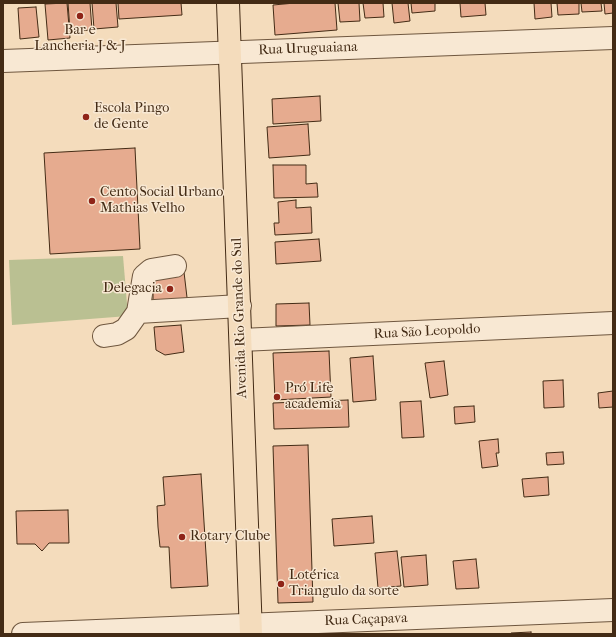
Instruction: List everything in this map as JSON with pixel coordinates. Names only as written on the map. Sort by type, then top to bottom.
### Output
[{"type":"main road","name":"Avenida Rio Grande do Sul","points":[[228,3],[251,629]]},
{"type":"street","name":"Rua Uruguaiana","points":[[3,61],[613,38]]},
{"type":"street","points":[[104,336],[116,334],[126,330],[138,312],[144,276],[151,270],[174,266]]},
{"type":"street","points":[[138,312],[240,306]]},
{"type":"street","name":"Rua São Leopoldo","points":[[241,340],[613,323]]},
{"type":"street","name":"Rua Caçapava","points":[[23,634],[251,629],[613,610]]},
{"type":"green space","points":[[123,256],[128,316],[12,325],[9,260]]},
{"type":"building","points":[[67,3],[70,38],[48,40],[45,4]]},
{"type":"building","name":"Bar e Lancheria J & J","points":[[68,3],[90,3],[92,30],[70,31]]},
{"type":"building","points":[[92,3],[116,3],[118,27],[94,29]]},
{"type":"building","points":[[118,3],[181,3],[182,15],[119,19]]},
{"type":"building","points":[[295,3],[335,3],[337,30],[275,35],[273,5]]},
{"type":"building","points":[[338,3],[359,3],[360,21],[340,22]]},
{"type":"building","points":[[363,3],[383,3],[384,17],[365,18]]},
{"type":"building","points":[[392,3],[408,3],[410,21],[394,23]]},
{"type":"building","points":[[411,3],[435,3],[435,11],[412,13]]},
{"type":"building","points":[[460,3],[485,3],[486,15],[461,17]]},
{"type":"building","points":[[534,3],[551,3],[552,17],[535,19]]},
{"type":"building","points":[[557,3],[579,3],[579,14],[558,15]]},
{"type":"building","points":[[581,3],[601,3],[602,11],[582,12]]},
{"type":"building","points":[[604,3],[613,3],[613,13],[605,14]]},
{"type":"building","points":[[36,7],[39,37],[20,39],[18,8]]},
{"type":"building","points":[[320,96],[321,121],[273,124],[272,99]]},
{"type":"building","points":[[308,124],[310,155],[269,158],[267,127]]},
{"type":"building","name":"Cento Social Urbano Mathias Velho","points":[[135,148],[140,249],[50,254],[44,153]]},
{"type":"building","points":[[273,165],[306,165],[306,184],[317,183],[318,197],[274,198]]},
{"type":"building","points":[[296,200],[296,208],[311,207],[312,233],[275,235],[274,223],[279,223],[278,202]]},
{"type":"building","points":[[319,239],[321,261],[276,264],[275,242]]},
{"type":"building","name":"Delegacia","points":[[153,272],[184,272],[188,306],[153,306]]},
{"type":"building","points":[[309,303],[310,325],[276,326],[276,304]]},
{"type":"building","points":[[181,325],[184,352],[165,355],[156,350],[154,327]]},
{"type":"building","points":[[329,351],[331,397],[275,400],[273,353]]},
{"type":"building","points":[[373,356],[376,400],[353,402],[350,358]]},
{"type":"building","points":[[444,361],[448,395],[430,398],[425,363]]},
{"type":"building","points":[[563,380],[564,407],[544,408],[543,381]]},
{"type":"building","points":[[613,391],[613,407],[599,408],[598,393]]},
{"type":"building","points":[[348,400],[349,427],[274,429],[273,403]]},
{"type":"building","points":[[421,401],[424,437],[402,438],[400,402]]},
{"type":"building","points":[[474,406],[475,422],[455,424],[454,407]]},
{"type":"building","points":[[498,439],[499,453],[496,453],[498,466],[482,468],[479,441]]},
{"type":"building","points":[[308,445],[313,602],[278,603],[273,446]]},
{"type":"building","points":[[563,452],[564,464],[547,465],[546,453]]},
{"type":"building","name":"Rotary Clube","points":[[201,474],[208,586],[171,588],[169,547],[160,547],[158,527],[157,506],[165,505],[163,477]]},
{"type":"building","points":[[548,477],[549,495],[524,497],[522,479]]},
{"type":"building","points":[[68,510],[69,543],[49,543],[42,551],[35,544],[17,544],[16,511]]},
{"type":"building","points":[[372,516],[374,543],[334,546],[332,519]]},
{"type":"building","points":[[397,551],[401,586],[378,588],[375,553]]},
{"type":"building","points":[[426,555],[428,585],[404,587],[401,557]]},
{"type":"building","points":[[476,559],[479,588],[456,589],[453,561]]},
{"type":"building","points":[[531,632],[531,634],[511,634],[511,633]]},
{"type":"place","name":"Bar e Lancheria J & J","points":[[80,16]]},
{"type":"place","name":"Escola Pingo de Gente","points":[[86,117]]},
{"type":"place","name":"Cento Social Urbano Mathias Velho","points":[[92,201]]},
{"type":"place","name":"Delegacia","points":[[170,289]]},
{"type":"place","name":"Pró Life academia","points":[[277,397]]},
{"type":"place","name":"Rotary Clube","points":[[182,537]]},
{"type":"place","name":"Lotérica Triangulo da sorte","points":[[281,584]]}]
